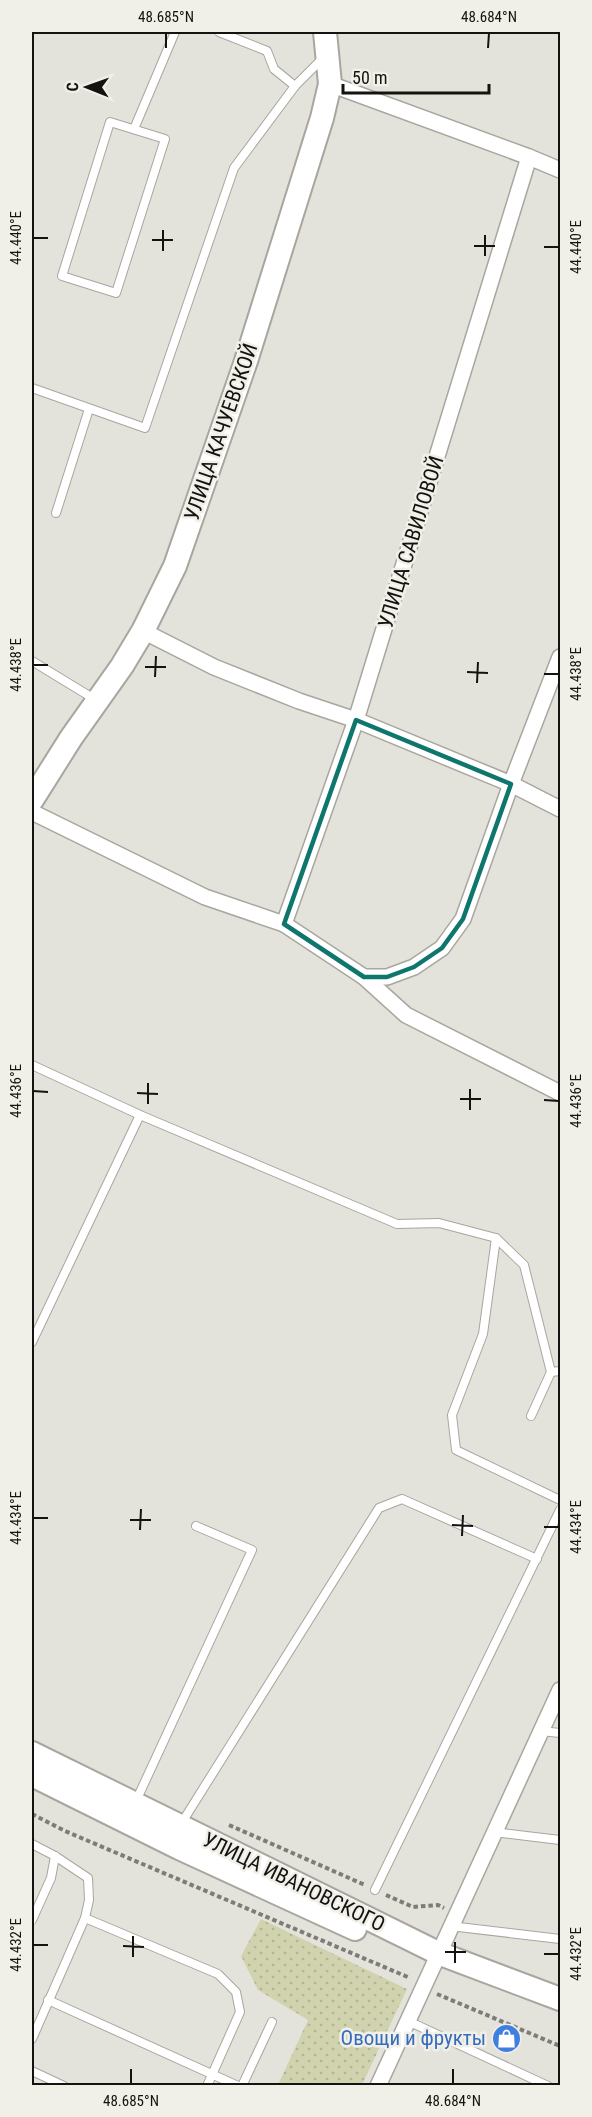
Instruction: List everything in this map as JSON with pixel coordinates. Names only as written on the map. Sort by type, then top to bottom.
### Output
[{"type":"street","name":"УЛИЦА КАЧУЕВСКОЙ","points":[[32,800],[143,631],[175,566],[242,372],[322,118],[330,84],[327,42]]},
{"type":"street","points":[[330,84],[561,170]]},
{"type":"street","name":"УЛИЦА САВИЛОВОЙ","points":[[284,924],[356,720],[529,157]]},
{"type":"street","points":[[143,631],[214,667],[299,701],[356,720],[511,784],[561,809]]},
{"type":"street","points":[[364,977],[387,977],[414,967],[442,948],[463,920],[511,784],[561,657]]},
{"type":"street","points":[[32,812],[205,897],[284,924],[364,977],[406,1015],[561,1093]]},
{"type":"street","points":[[378,2085],[561,1690]]},
{"type":"street","name":"УЛИЦА ИВАНОВСКОГО","points":[[32,1753],[180,1826],[435,1960],[561,1999]]},
{"type":"street","name":"УЛИЦА ИВАНОВСКОГО","points":[[32,1775],[178,1848],[343,1923],[435,1960],[561,2016]]},
{"type":"lane","points":[[134,129],[175,32]]},
{"type":"lane","points":[[219,32],[267,51],[274,69],[295,86]]},
{"type":"lane","points":[[32,388],[145,428],[234,168],[327,42]]},
{"type":"lane","points":[[110,122],[134,129],[165,139],[116,293],[62,276],[110,122]]},
{"type":"lane","points":[[56,513],[89,409]]},
{"type":"lane","points":[[32,661],[98,700]]},
{"type":"lane","points":[[32,1065],[140,1115],[397,1224],[439,1223],[496,1238],[524,1265],[551,1372],[531,1416]]},
{"type":"lane","points":[[32,1342],[140,1115]]},
{"type":"lane","points":[[496,1238],[483,1334],[452,1415],[456,1450],[561,1500]]},
{"type":"lane","points":[[551,1372],[561,1371]]},
{"type":"lane","points":[[180,1826],[379,1508],[402,1499],[537,1559]]},
{"type":"lane","points":[[375,1890],[561,1510]]},
{"type":"lane","points":[[135,1804],[252,1550],[196,1526]]},
{"type":"lane","points":[[542,1731],[561,1733]]},
{"type":"lane","points":[[494,1832],[561,1840]]},
{"type":"lane","points":[[32,1844],[88,1878],[89,1900],[85,1918],[32,2039]]},
{"type":"lane","points":[[32,1920],[51,1878],[55,1856]]},
{"type":"lane","points":[[85,1918],[218,1974],[236,1992],[240,2012],[207,2085]]},
{"type":"lane","points":[[453,1920],[561,1939]]},
{"type":"lane","points":[[48,2000],[240,2085],[272,2022]]},
{"type":"lane","points":[[407,2021],[548,2085]]},
{"type":"lane","points":[[32,2071],[64,2085]]},
{"type":"path","name":"УЛИЦА ИВАНОВСКОГО","points":[[32,1814],[65,1831],[410,1978],[419,1994],[561,2046]]},
{"type":"path","name":"УЛИЦА ИВАНОВСКОГО","points":[[224,1822],[413,1907],[438,1905],[453,1920]]},
{"type":"highlighted area","points":[[356,720],[511,784],[463,919],[442,948],[414,967],[387,977],[364,977],[284,924]]},
{"type":"green space","points":[[261,1919],[407,1989],[362,2085],[278,2085],[308,2020],[258,1990],[241,1956]]},
{"type":"place","name":"Овощи и фрукты","points":[[507,2038]]}]
